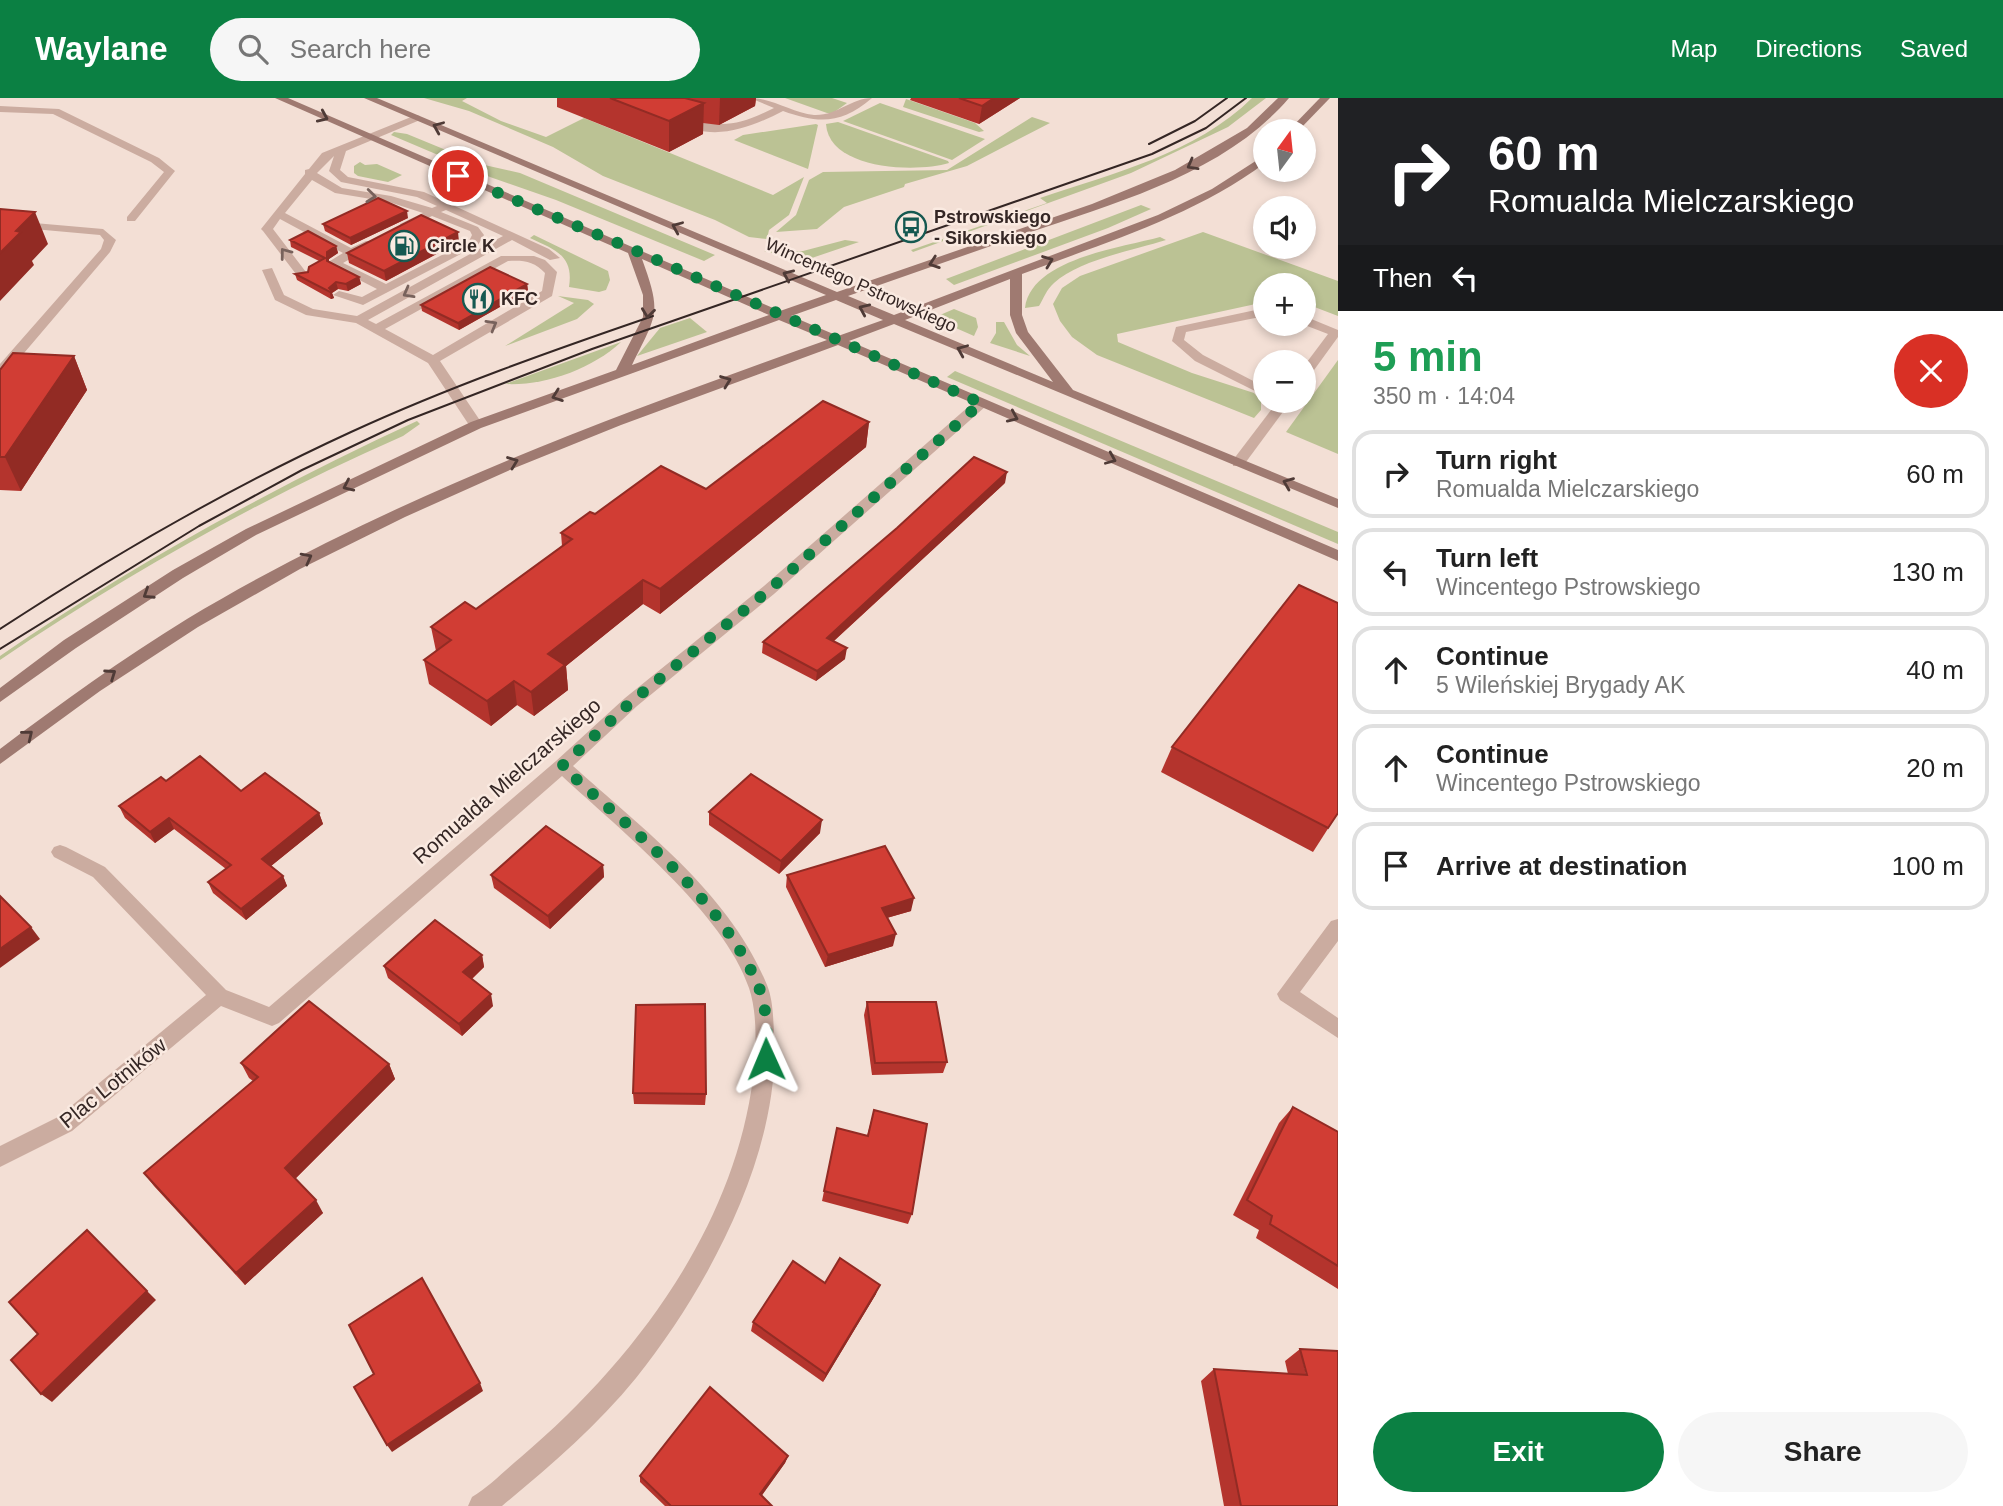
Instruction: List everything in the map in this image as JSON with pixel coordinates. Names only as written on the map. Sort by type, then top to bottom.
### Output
[{"type":"street","points":[[280,98],[1338,556]]},
{"type":"street","name":"Wincentego Pstrowskiego","points":[[369,98],[894,322],[1338,504]]},
{"type":"street","points":[[755,98],[812,118],[835,116],[867,98]]},
{"type":"street","points":[[0,696],[70,644],[178,574],[251,532],[476,425],[780,315],[1083,211],[1179,172],[1251,130],[1284,98]]},
{"type":"street","points":[[1305,119],[1325,98]]},
{"type":"street","points":[[665,114],[701,128],[741,129],[782,108]]},
{"type":"street","points":[[0,109],[55,111],[155,160],[170,171],[131,219]]},
{"type":"street","points":[[303,276],[267,229],[309,172],[326,155],[366,136],[416,118]]},
{"type":"street","points":[[341,149],[334,171],[345,180],[421,194],[545,251],[557,261],[562,270],[560,280],[548,293],[433,360]]},
{"type":"street","points":[[0,758],[56,713],[166,638],[325,549],[499,467],[838,340],[894,322],[1141,226],[1209,194],[1253,168]]},
{"type":"street","points":[[309,172],[324,186],[345,193],[389,198],[474,229],[489,249]]},
{"type":"street","points":[[398,229],[445,206]]},
{"type":"street","points":[[278,214],[353,252]]},
{"type":"street","points":[[0,223],[103,232],[110,240],[106,250],[26,344],[0,370]]},
{"type":"street","points":[[387,235],[334,263],[387,289]]},
{"type":"street","points":[[363,301],[474,243],[478,235]]},
{"type":"street","points":[[359,320],[511,236]]},
{"type":"street","points":[[621,373],[649,317],[649,295],[632,249]]},
{"type":"street","points":[[376,329],[505,258],[524,256],[543,262],[551,272],[548,293]]},
{"type":"street","points":[[268,270],[279,297],[310,312],[359,320],[433,360],[476,425]]},
{"type":"street","points":[[1016,273],[1016,315],[1022,333],[1070,395]]},
{"type":"street","points":[[340,295],[363,301],[396,318]]},
{"type":"street","points":[[1253,315],[1180,330],[1178,341],[1199,358],[1253,386]]},
{"type":"street","points":[[1316,325],[1335,333],[1316,358]]},
{"type":"street","name":"Romualda Mielczarskiego","points":[[60,852],[99,872],[219,996],[272,1017],[562,766],[631,702],[769,590],[981,403]]},
{"type":"street","points":[[1238,463],[1266,428],[1274,413]]},
{"type":"street","points":[[481,1506],[562,1438],[628,1369],[675,1302],[713,1232],[741,1172],[762,1100],[767,1038],[759,987],[733,942],[694,888],[562,766]]},
{"type":"street","points":[[1338,927],[1287,994],[1338,1029]]},
{"type":"street","name":"Plac Lotników","points":[[0,1157],[65,1125],[219,996]]},
{"type":"green space","points":[[424,98],[467,98],[462,101],[501,121],[546,137],[584,118],[773,195],[804,177],[789,215],[769,230],[767,239],[749,237],[715,220],[603,176],[553,147],[469,111]]},
{"type":"green space","points":[[785,98],[832,98],[847,103],[833,113],[827,113]]},
{"type":"green space","points":[[1252,98],[1266,98],[1228,127],[1131,173],[913,252],[911,250],[1047,203],[1040,198],[1152,160],[1206,133]]},
{"type":"green space","points":[[906,99],[975,123],[984,131],[979,132],[903,107]]},
{"type":"green space","points":[[880,103],[985,139],[952,160],[843,121]]},
{"type":"green space","points":[[1032,117],[1050,123],[967,166],[905,184],[904,187],[844,207],[817,229],[776,232],[796,215],[809,180],[823,172],[947,170]]},
{"type":"green space","points":[[838,122],[949,163],[916,168],[876,164],[858,159],[842,151],[831,139],[826,124]]},
{"type":"green space","points":[[818,125],[808,169],[734,140],[743,135]]},
{"type":"green space","points":[[394,132],[407,134],[480,164],[520,173],[715,255],[704,261],[556,200],[490,177],[391,135]]},
{"type":"green space","points":[[360,162],[365,165],[377,164],[402,175],[388,182],[358,176],[354,173],[354,166]]},
{"type":"green space","points":[[1141,205],[1151,209],[1108,228],[954,285],[946,279]]},
{"type":"green space","points":[[1203,232],[1253,250],[1253,259],[1277,259],[1316,273],[1253,273],[1253,305],[1117,334],[1118,342],[1192,373],[1253,393],[1253,413],[1258,413],[1254,418],[1097,355],[1072,337],[1060,321],[1053,304],[1062,288],[1080,276]]},
{"type":"green space","points":[[534,235],[608,271],[610,280],[606,290],[599,292],[569,287],[569,268],[561,255],[530,238]]},
{"type":"green space","points":[[1160,237],[1166,240],[1078,268],[1051,286],[1039,306],[1025,308],[1031,291],[1043,278],[1060,267],[1101,251]]},
{"type":"green space","points":[[845,240],[859,242],[803,261],[764,251],[803,251]]},
{"type":"green space","points":[[1316,273],[1338,281],[1338,316],[1316,308]]},
{"type":"green space","points":[[558,296],[588,300],[594,304],[577,319],[505,346],[574,303]]},
{"type":"green space","points":[[954,309],[976,318],[978,327],[974,336],[933,318]]},
{"type":"green space","points":[[690,318],[707,332],[637,356],[660,328]]},
{"type":"green space","points":[[996,322],[1004,322],[1017,345],[1030,356],[990,343],[996,333]]},
{"type":"green space","points":[[621,342],[596,360],[567,374],[536,382],[505,384]]},
{"type":"green space","points":[[1338,360],[1338,454],[1286,432],[1300,413],[1316,413],[1316,390]]},
{"type":"green space","points":[[955,371],[1338,532],[1338,544],[947,377]]},
{"type":"green space","points":[[417,421],[420,424],[403,436],[247,511],[147,567],[0,660],[0,656],[152,559],[309,473]]},
{"type":"building","points":[[610,98],[685,98],[704,103],[669,121]]},
{"type":"building","points":[[959,98],[994,98],[982,106]]},
{"type":"building","points":[[378,198],[407,211],[350,238],[323,224]]},
{"type":"building","points":[[0,209],[35,212],[16,231],[21,232],[0,253]]},
{"type":"building","points":[[421,215],[458,232],[384,271],[347,253]]},
{"type":"building","points":[[308,231],[336,246],[327,252],[327,261],[359,277],[346,284],[336,282],[329,288],[332,291],[330,292],[295,274],[308,272],[309,267],[325,258],[290,240]]},
{"type":"building","name":"KFC","points":[[490,267],[527,284],[458,323],[421,305]]},
{"type":"building","points":[[13,353],[74,356],[5,457],[0,457],[0,370]]},
{"type":"building","points":[[823,401],[869,422],[660,589],[643,580],[548,654],[565,665],[531,692],[514,681],[487,701],[424,660],[451,640],[431,627],[465,602],[476,609],[572,539],[561,533],[590,512],[595,514],[661,466],[706,489]]},
{"type":"building","points":[[974,457],[1007,472],[827,638],[847,648],[817,671],[763,642],[897,528]]},
{"type":"building","points":[[1299,585],[1338,603],[1338,813],[1328,828],[1172,747]]},
{"type":"building","points":[[200,756],[241,791],[265,773],[319,813],[262,859],[283,876],[241,909],[208,882],[231,865],[169,818],[150,832],[119,806],[161,777],[166,781]]},
{"type":"building","points":[[751,774],[822,820],[781,861],[709,812]]},
{"type":"building","points":[[546,826],[603,865],[548,916],[491,875]]},
{"type":"building","points":[[885,846],[914,898],[882,908],[896,934],[828,955],[787,875]]},
{"type":"building","points":[[0,896],[31,927],[0,949]]},
{"type":"building","points":[[435,920],[482,955],[463,972],[491,994],[459,1024],[384,966]]},
{"type":"building","points":[[309,1001],[389,1064],[285,1168],[316,1200],[236,1273],[144,1173],[258,1077],[241,1063]]},
{"type":"building","points":[[867,1002],[936,1002],[947,1062],[875,1063]]},
{"type":"building","points":[[705,1004],[706,1094],[633,1093],[636,1005]]},
{"type":"building","points":[[1293,1107],[1338,1132],[1338,1266],[1270,1224],[1272,1216],[1247,1200]]},
{"type":"building","points":[[874,1110],[927,1124],[912,1214],[824,1191],[837,1128],[868,1136]]},
{"type":"building","points":[[87,1230],[147,1291],[41,1394],[11,1360],[38,1334],[9,1302]]},
{"type":"building","points":[[840,1258],[880,1285],[826,1374],[753,1322],[793,1261],[825,1283]]},
{"type":"building","points":[[422,1278],[480,1383],[387,1445],[354,1387],[374,1374],[349,1325]]},
{"type":"building","points":[[1300,1349],[1338,1351],[1338,1506],[1241,1506],[1214,1369],[1307,1375]]},
{"type":"building","points":[[710,1387],[788,1456],[760,1494],[772,1506],[671,1506],[640,1476]]},
{"type":"tram line","points":[[1149,144],[1195,121],[1227,98]]},
{"type":"tram line","points":[[0,649],[199,526],[302,470],[408,420],[592,349],[1152,154],[1206,128],[1246,98]]},
{"type":"tram line","points":[[0,629],[172,524],[306,454],[463,385],[653,316]]},
{"type":"place","name":"Pstrowskiego - Sikorskiego","points":[[911,227]]},
{"type":"place","name":"Circle K","points":[[404,246]]},
{"type":"place","name":"KFC","points":[[478,299]]},
{"type":"route","points":[[458,176],[632,249],[981,403],[769,590],[631,702],[562,766],[694,888],[733,942],[759,987],[767,1038],[766,1059]]}]
